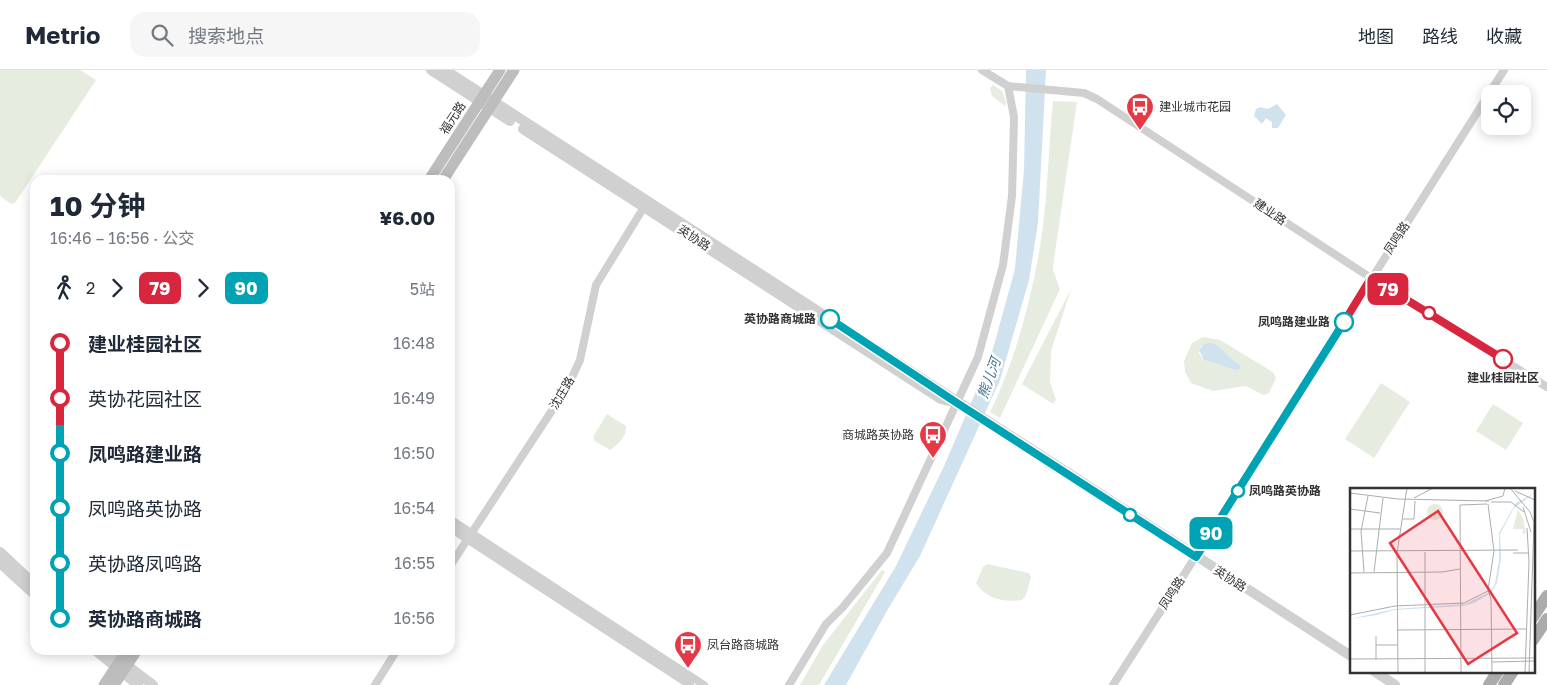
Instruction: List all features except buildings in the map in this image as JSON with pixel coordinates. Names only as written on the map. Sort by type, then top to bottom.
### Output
[{"type":"main road","name":"福元路","points":[[445,175],[486,101],[500,70]]},
{"type":"main road","name":"福元路","points":[[432,175],[486,101],[514,70]]},
{"type":"main road","points":[[1534,616],[1547,596]]},
{"type":"main road","points":[[1534,638],[1547,619]]},
{"type":"main road","points":[[114,685],[125,655]]},
{"type":"main road","points":[[104,685],[132,655]]},
{"type":"main road","points":[[1489,685],[1497,672]]},
{"type":"main road","points":[[1504,685],[1512,672]]},
{"type":"street","name":"英协路","points":[[431,70],[486,101],[765,276],[987,423],[1350,655]]},
{"type":"street","name":"英协路","points":[[445,70],[486,101],[644,207],[941,399],[960,405]]},
{"type":"street","name":"建业路","points":[[982,70],[1008,86],[1084,93],[1097,99],[1371,278],[1547,387]]},
{"type":"street","name":"凤鸣路","points":[[1113,685],[1289,412],[1371,278],[1504,70]]},
{"type":"street","points":[[789,685],[826,624],[844,608],[887,553],[960,405],[978,357],[1003,265],[1012,196],[1014,117],[1008,86]]},
{"type":"street","name":"沈庄路","points":[[455,558],[568,386],[580,360],[596,285],[644,207]]},
{"type":"street","points":[[455,523],[469,536],[690,685]]},
{"type":"street","points":[[455,530],[469,536],[704,685]]},
{"type":"street","points":[[0,552],[30,579]]},
{"type":"street","points":[[0,563],[30,590]]},
{"type":"street","points":[[103,655],[153,685]]},
{"type":"street","points":[[110,655],[138,685]]},
{"type":"street","points":[[374,685],[394,655]]},
{"type":"street","points":[[1376,672],[1395,685]]},
{"type":"shaded area","points":[[0,70],[80,70],[96,80],[33,175],[30,175],[30,180],[15,203],[11,204],[0,196]]},
{"type":"shaded area","points":[[993,85],[1002,91],[1006,102],[1005,106],[992,96],[990,88]]},
{"type":"shaded area","points":[[1053,101],[1077,102],[1053,270],[1060,289],[1000,418],[990,412],[1017,345],[1040,249],[1045,211]]},
{"type":"shaded area","points":[[1071,289],[1051,351],[1050,382],[1056,400],[1053,404],[1022,384]]},
{"type":"shaded area","points":[[1203,337],[1220,340],[1273,372],[1276,378],[1269,393],[1263,395],[1246,386],[1213,391],[1191,383],[1185,372],[1184,361],[1192,343]],"holes":[[[1201,346],[1221,348],[1228,357],[1239,364],[1235,370],[1204,360],[1199,353]]]},
{"type":"shaded area","points":[[1381,383],[1410,402],[1374,458],[1345,439]]},
{"type":"shaded area","points":[[1493,404],[1523,423],[1506,450],[1476,431]]},
{"type":"shaded area","points":[[607,414],[626,426],[626,430],[619,443],[610,450],[595,441],[593,437]]},
{"type":"shaded area","points":[[987,564],[1029,573],[1031,577],[1026,595],[1022,600],[996,599],[980,589],[976,583],[983,567]]},
{"type":"shaded area","points":[[882,570],[885,572],[819,685],[800,685],[823,645]]},
{"type":"water","name":"熊儿河","points":[[1026,70],[1046,70],[1038,223],[1029,280],[1000,380],[920,556],[846,685],[824,685],[896,566],[945,464],[991,356],[1015,269],[1024,170]]},
{"type":"water","points":[[1277,104],[1286,115],[1278,128],[1272,128],[1272,122],[1266,118],[1262,124],[1254,116],[1256,109],[1260,107],[1268,109]]},
{"type":"water","points":[[1211,343],[1219,347],[1239,364],[1241,369],[1235,370],[1204,360],[1199,350],[1204,344]]},
{"type":"bus line","name":"79","points":[[1344,322],[1371,278],[1503,359]]},
{"type":"bus line","name":"90","points":[[830,319],[1196,557],[1344,322]]},
{"type":"place","name":"建业城市花园","points":[[1140,131]]},
{"type":"place","name":"英协路商城路","points":[[830,319]]},
{"type":"place","name":"凤鸣路建业路","points":[[1344,322]]},
{"type":"place","name":"建业桂园社区","points":[[1503,359]]},
{"type":"place","name":"商城路英协路","points":[[933,459]]},
{"type":"place","name":"凤鸣路英协路","points":[[1238,491]]},
{"type":"place","name":"凤台路商城路","points":[[688,669]]}]
